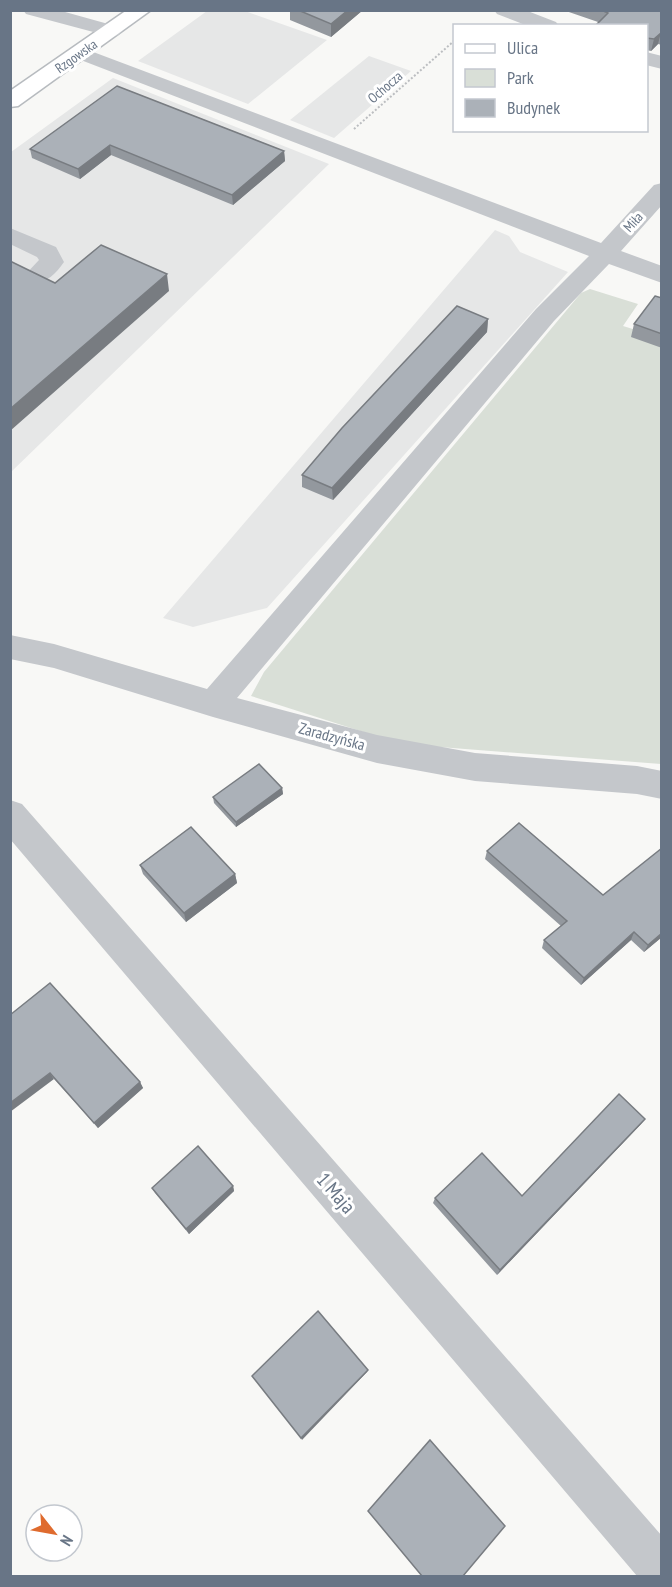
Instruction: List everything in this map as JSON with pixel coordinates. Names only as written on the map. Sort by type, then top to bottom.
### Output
[{"type":"main road","name":"Rzgowska","points":[[10,101],[141,10]]},
{"type":"street","points":[[33,10],[112,31]]},
{"type":"street","points":[[504,10],[543,24]]},
{"type":"street","points":[[80,53],[662,275]]},
{"type":"street","name":"Miła","points":[[213,704],[545,315],[662,190]]},
{"type":"street","points":[[10,235],[51,256],[52,262],[35,277]]},
{"type":"street","name":"Zaradzyńska","points":[[10,647],[54,656],[213,704],[377,749],[475,767],[662,784]]},
{"type":"street","name":"1 Maja","points":[[10,814],[662,1572]]},
{"type":"path","name":"Ochocza","points":[[330,150],[453,42]]},
{"type":"shaded area","points":[[207,11],[245,11],[327,40],[248,104],[138,61]]},
{"type":"shaded area","points":[[369,56],[411,71],[334,138],[290,120]]},
{"type":"shaded area","points":[[113,78],[329,164],[11,472],[11,152]]},
{"type":"shaded area","points":[[495,230],[509,236],[520,252],[568,272],[267,608],[193,627],[163,618]]},
{"type":"green space","points":[[590,289],[638,304],[623,326],[636,330],[662,348],[661,764],[401,744],[251,696],[264,672],[581,293]]},
{"type":"building","points":[[298,10],[348,10],[331,24]]},
{"type":"building","points":[[601,10],[662,10],[662,32],[654,39],[648,38],[648,24],[597,24],[608,13]]},
{"type":"building","points":[[117,86],[284,151],[232,195],[110,145],[78,169],[30,149]]},
{"type":"building","points":[[101,245],[167,274],[10,409],[10,261],[55,283]]},
{"type":"building","points":[[655,296],[662,298],[662,334],[634,324]]},
{"type":"building","points":[[457,306],[488,319],[332,488],[302,475],[342,428]]},
{"type":"building","points":[[259,764],[282,788],[236,822],[213,797]]},
{"type":"building","points":[[519,823],[603,895],[662,848],[662,933],[648,945],[634,932],[584,978],[544,940],[567,921],[487,851]]},
{"type":"building","points":[[191,827],[235,874],[184,913],[140,865]]},
{"type":"building","points":[[50,983],[140,1082],[94,1123],[50,1073],[10,1103],[10,1015]]},
{"type":"building","points":[[619,1094],[645,1119],[500,1270],[435,1198],[482,1153],[522,1196]]},
{"type":"building","points":[[198,1146],[233,1186],[186,1229],[152,1188]]},
{"type":"building","points":[[318,1311],[368,1370],[301,1438],[252,1376]]},
{"type":"building","points":[[430,1440],[505,1526],[463,1576],[422,1576],[368,1511]]}]
